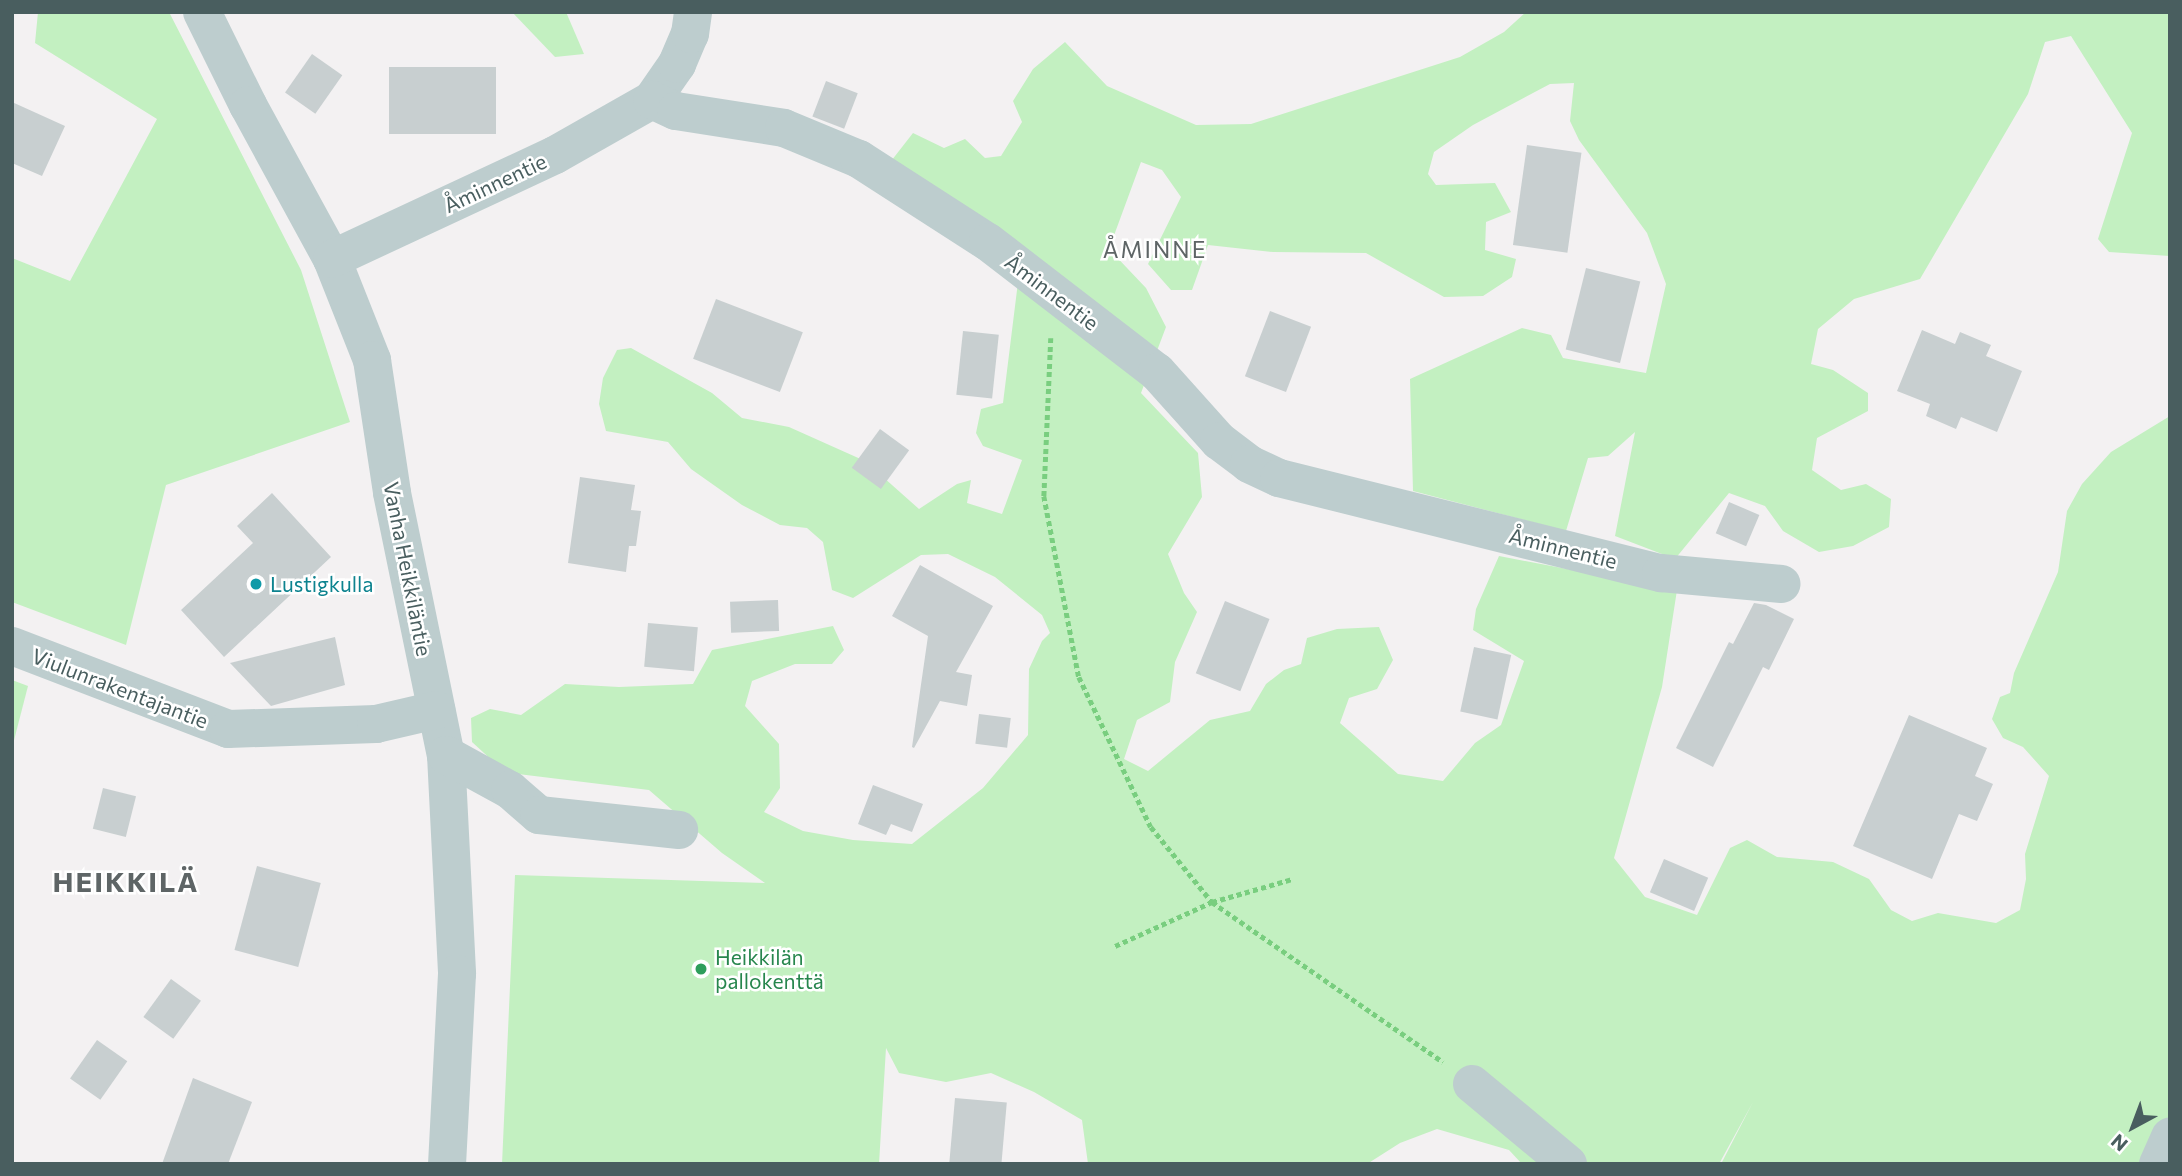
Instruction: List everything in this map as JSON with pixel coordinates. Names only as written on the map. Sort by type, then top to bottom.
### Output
[{"type":"street","name":"Vanha Heikkiläntie","points":[[202,12],[248,105],[332,259],[372,360],[392,493],[446,755],[457,974],[447,1164]]},
{"type":"street","points":[[652,100],[677,64],[690,34],[693,12]]},
{"type":"street","name":"Åminnentie","points":[[332,259],[555,155],[652,100],[676,111],[784,128],[859,159],[988,242],[1157,372],[1219,441],[1249,464],[1279,478],[1661,572],[1781,584]]},
{"type":"street","name":"Viulunrakentajantie","points":[[12,646],[228,729],[376,724],[436,710]]},
{"type":"street","points":[[446,755],[510,790],[539,815],[678,830]]},
{"type":"street","points":[[1472,1084],[1568,1164]]},
{"type":"street","points":[[2158,1164],[2170,1137]]},
{"type":"path","points":[[1052,292],[1044,496],[1079,677],[1151,827],[1212,902],[1396,1027],[1472,1084]]},
{"type":"path","points":[[1115,946],[1212,902],[1292,880]]},
{"type":"green space","points":[[38,12],[169,12],[301,270],[350,422],[166,485],[126,645],[12,602],[12,258],[70,281],[157,119],[35,43]]},
{"type":"green space","points":[[512,12],[566,12],[584,54],[555,57]]},
{"type":"green space","points":[[1526,12],[2170,12],[2170,256],[2109,252],[2098,239],[2132,133],[2071,36],[2045,42],[2028,94],[1920,279],[1854,299],[1818,329],[1811,364],[1833,370],[1868,393],[1868,411],[1817,438],[1812,470],[1841,490],[1866,484],[1891,499],[1889,527],[1853,546],[1819,552],[1783,531],[1765,506],[1729,493],[1675,559],[1615,536],[1635,432],[1608,456],[1588,458],[1566,531],[1413,491],[1410,379],[1522,328],[1551,335],[1563,358],[1646,373],[1666,284],[1647,233],[1579,140],[1570,121],[1574,83],[1550,84],[1473,125],[1434,152],[1428,174],[1436,185],[1495,183],[1511,212],[1486,222],[1485,250],[1516,259],[1512,277],[1483,296],[1444,297],[1366,253],[1273,252],[1208,245],[1192,290],[1171,290],[1148,264],[1181,197],[1162,170],[1141,162],[1109,249],[1146,288],[1166,327],[1141,393],[1198,453],[1202,497],[1168,554],[1184,593],[1197,612],[1175,662],[1170,702],[1137,720],[1124,759],[1148,771],[1210,720],[1250,711],[1266,684],[1284,670],[1301,664],[1307,638],[1337,629],[1379,627],[1393,660],[1377,689],[1349,698],[1340,723],[1398,774],[1443,781],[1475,743],[1501,725],[1524,661],[1473,630],[1476,609],[1499,556],[1677,590],[1662,687],[1614,858],[1645,897],[1697,915],[1730,848],[1747,840],[1777,857],[1833,862],[1869,879],[1891,910],[1912,921],[1938,913],[1996,923],[2020,910],[2026,879],[2025,854],[2049,776],[2023,747],[2003,738],[1992,719],[2000,697],[2010,693],[2014,673],[2058,572],[2067,511],[2082,484],[2111,452],[2170,416],[2170,1164],[1721,1164],[1753,1102],[1719,1164],[1522,1164],[1509,1150],[1437,1129],[1400,1143],[1367,1164],[1088,1164],[1082,1120],[1034,1092],[991,1073],[946,1082],[899,1073],[886,1048],[879,1164],[502,1164],[515,875],[765,883],[722,853],[649,790],[518,774],[496,764],[472,742],[471,718],[490,709],[521,715],[565,684],[619,687],[693,684],[712,650],[833,626],[844,650],[832,664],[795,664],[752,681],[745,706],[779,744],[780,788],[764,812],[803,831],[853,840],[912,844],[983,788],[1028,735],[1029,669],[1042,641],[1050,633],[1042,615],[995,577],[948,554],[921,555],[853,598],[832,590],[823,542],[807,528],[780,525],[742,505],[691,469],[668,442],[606,431],[599,404],[603,378],[617,350],[631,348],[712,393],[742,418],[789,427],[865,461],[919,509],[957,484],[971,480],[967,503],[1002,514],[1022,460],[983,446],[976,433],[981,409],[1003,403],[1018,282],[888,165],[913,133],[944,148],[965,139],[985,158],[1001,156],[1022,122],[1013,101],[1033,69],[1065,42],[1107,86],[1196,125],[1251,124],[1460,57],[1504,32]]},
{"type":"green space","points":[[12,680],[28,686],[12,748]]},
{"type":"building","points":[[312,54],[342,75],[315,114],[285,93]]},
{"type":"building","points":[[389,67],[496,67],[496,134],[389,134]]},
{"type":"building","points":[[826,81],[858,93],[844,129],[812,116]]},
{"type":"building","points":[[12,102],[65,126],[42,176],[12,163]]},
{"type":"building","points":[[1527,145],[1581,153],[1567,253],[1513,245]]},
{"type":"building","points":[[1586,268],[1640,282],[1620,363],[1566,350]]},
{"type":"building","points":[[716,299],[803,332],[780,392],[693,359]]},
{"type":"building","points":[[1270,311],[1311,327],[1286,392],[1245,376]]},
{"type":"building","points":[[1922,330],[1955,344],[1960,332],[1991,345],[1986,356],[2022,371],[1997,432],[1961,417],[1956,429],[1926,416],[1930,404],[1897,391]]},
{"type":"building","points":[[963,331],[999,335],[992,398],[956,395]]},
{"type":"building","points":[[880,429],[909,450],[881,489],[852,468]]},
{"type":"building","points":[[580,477],[635,485],[631,510],[641,511],[636,546],[629,546],[626,572],[568,563]]},
{"type":"building","name":"Lustigkulla","points":[[272,493],[331,557],[224,657],[181,610],[253,543],[237,526]]},
{"type":"building","points":[[1729,502],[1759,515],[1746,546],[1716,533]]},
{"type":"building","points":[[920,565],[993,606],[956,672],[972,675],[967,706],[940,701],[914,748],[912,747],[928,636],[892,616]]},
{"type":"building","points":[[778,600],[779,631],[731,633],[730,602]]},
{"type":"building","points":[[1225,601],[1270,619],[1240,691],[1196,673]]},
{"type":"building","points":[[1754,603],[1766,605],[1794,619],[1769,670],[1763,667],[1713,767],[1676,748],[1729,642],[1733,644]]},
{"type":"building","points":[[648,623],[698,627],[694,671],[644,667]]},
{"type":"building","points":[[335,637],[345,685],[271,706],[230,663]]},
{"type":"building","points":[[1474,647],[1511,655],[1497,719],[1460,712]]},
{"type":"building","points":[[979,714],[1011,718],[1007,748],[975,744]]},
{"type":"building","points":[[1909,715],[1987,748],[1975,776],[1993,784],[1977,821],[1959,814],[1932,879],[1853,846]]},
{"type":"building","points":[[873,785],[923,804],[912,832],[891,824],[886,835],[858,824]]},
{"type":"building","points":[[103,788],[136,796],[126,837],[93,829]]},
{"type":"building","points":[[1664,859],[1708,878],[1694,911],[1650,892]]},
{"type":"building","points":[[257,866],[321,883],[298,967],[234,950]]},
{"type":"building","points":[[171,979],[201,1001],[173,1039],[143,1017]]},
{"type":"building","points":[[97,1040],[127,1061],[100,1100],[70,1079]]},
{"type":"building","points":[[193,1078],[252,1102],[228,1164],[162,1164]]},
{"type":"building","points":[[955,1098],[1007,1103],[1001,1164],[949,1164]]},
{"type":"place","name":"Lustigkulla","points":[[256,584]]},
{"type":"place","name":"Heikkilän pallokenttä","points":[[701,969]]},
{"type":"district","name":"ÅMINNE","points":[[1155,249]]},
{"type":"district","name":"HEIKKILÄ","points":[[126,881]]}]
